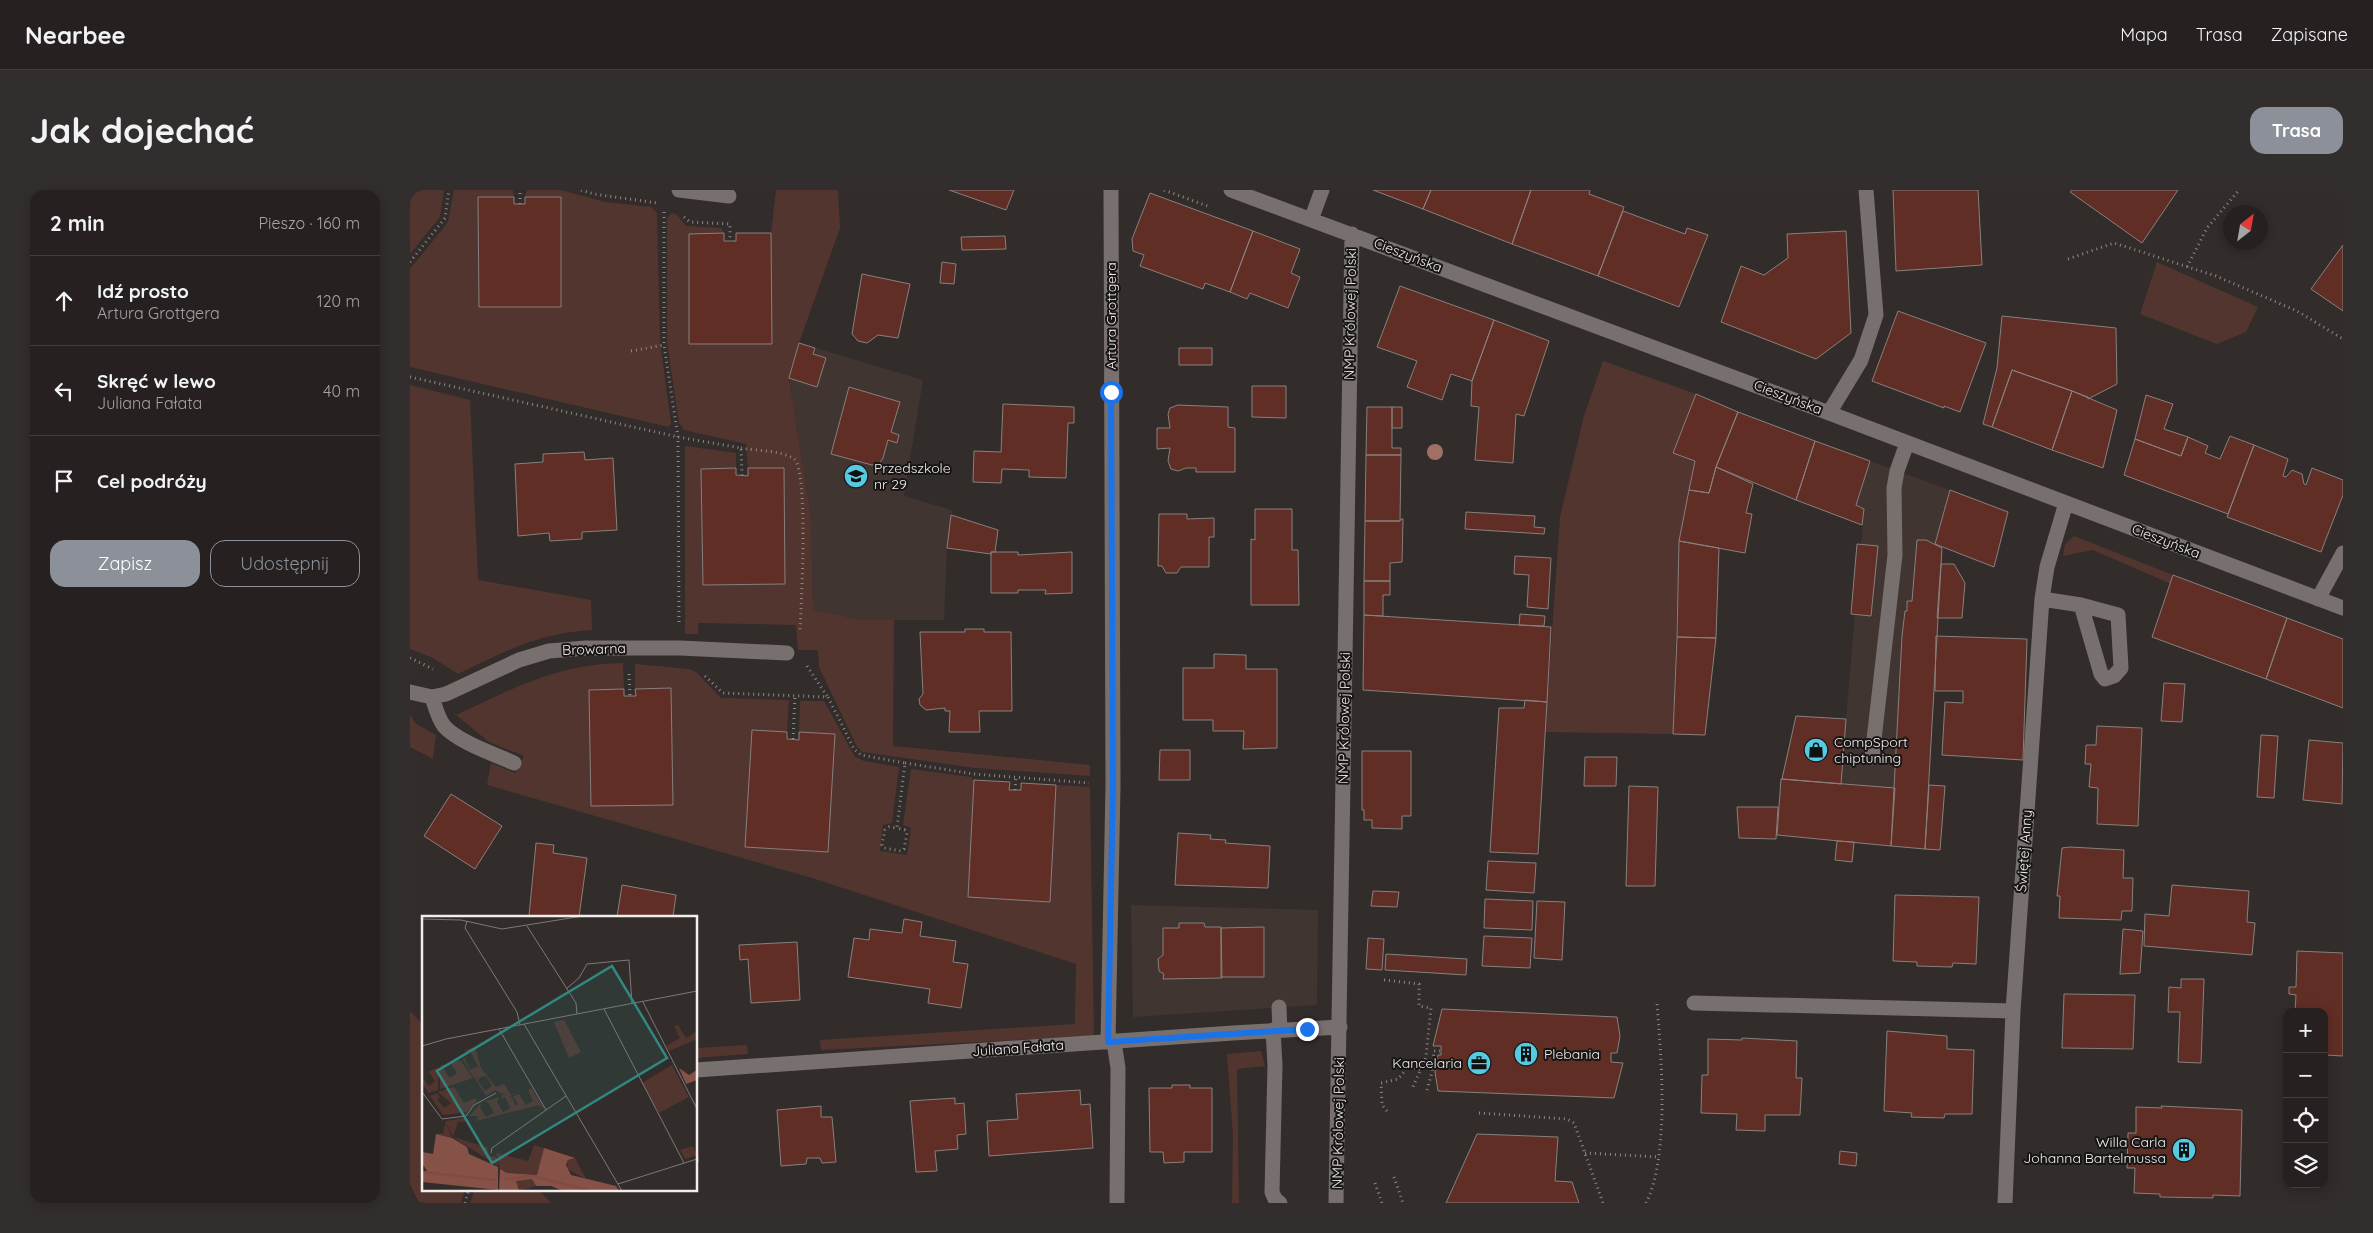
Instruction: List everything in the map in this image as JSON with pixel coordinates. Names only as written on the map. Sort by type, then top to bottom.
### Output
[{"type":"street","points":[[679,190],[729,196]]},
{"type":"street","name":"Artura Grottgera","points":[[1111,190],[1113,786],[1111,1042],[1118,1068],[1117,1203]]},
{"type":"street","name":"Cieszyńska","points":[[1231,190],[1829,413],[2343,608]]},
{"type":"street","points":[[1311,220],[1322,190]]},
{"type":"street","points":[[1829,413],[1861,360],[1876,315],[1866,190]]},
{"type":"street","name":"NMP Królowej Polski","points":[[1336,1203],[1352,234]]},
{"type":"street","points":[[1872,757],[1895,555],[1894,488],[1897,471],[1907,443]]},
{"type":"street","name":"Świętej Anny","points":[[2006,1203],[2013,1011],[2042,599],[2047,567],[2066,503]]},
{"type":"street","points":[[2318,599],[2343,552]]},
{"type":"street","points":[[2042,599],[2081,605],[2118,615],[2121,668],[2114,676],[2105,679],[2101,674],[2081,605]]},
{"type":"street","name":"Browarna","points":[[432,697],[446,694],[519,660],[549,651],[586,648],[680,648],[787,653]]},
{"type":"street","points":[[410,692],[432,697],[443,725],[458,737],[514,763]]},
{"type":"street","points":[[1694,1003],[2013,1011]]},
{"type":"street","points":[[1279,1007],[1275,1065],[1272,1192],[1275,1199],[1280,1203]]},
{"type":"street","name":"Juliana Fałata","points":[[698,1070],[1340,1027]]},
{"type":"path","points":[[410,262],[445,218],[449,190]]},
{"type":"path","points":[[520,190],[520,204]]},
{"type":"path","points":[[1164,190],[1211,207]]},
{"type":"path","points":[[2187,267],[2207,228],[2239,190]]},
{"type":"path","points":[[664,204],[664,345],[678,438],[680,648]]},
{"type":"path","points":[[2068,259],[2114,243],[2216,276],[2297,311],[2343,339]]},
{"type":"path","points":[[631,351],[664,345]]},
{"type":"path","points":[[410,377],[678,438],[786,455],[796,460],[800,469],[803,542],[800,638],[794,648],[787,653],[804,661],[828,697],[854,749],[861,755],[974,774],[1113,786]]},
{"type":"path","points":[[741,448],[742,475]]},
{"type":"path","points":[[629,668],[630,696]]},
{"type":"path","points":[[699,670],[723,693],[828,697]]},
{"type":"path","points":[[793,740],[795,696]]},
{"type":"path","points":[[897,828],[906,763]]},
{"type":"path","points":[[1015,790],[1016,777]]},
{"type":"path","points":[[889,827],[897,828],[905,830],[907,834],[904,850],[884,848],[882,845],[885,830],[889,827]]},
{"type":"path","points":[[1384,980],[1419,984],[1419,1006],[1431,1008],[1426,1057],[1422,1070],[1412,1089]]},
{"type":"path","points":[[1646,1203],[1661,1138],[1660,1051],[1657,1003]]},
{"type":"path","points":[[1427,1090],[1432,1072],[1434,1051],[1440,1051]]},
{"type":"path","points":[[1387,1111],[1382,1105],[1381,1082],[1398,1079],[1409,1066],[1422,1070]]},
{"type":"path","points":[[1479,1113],[1567,1119],[1574,1123],[1603,1203]]},
{"type":"path","points":[[1585,1153],[1658,1157]]},
{"type":"path","points":[[1394,1177],[1403,1203]]},
{"type":"path","points":[[1375,1183],[1382,1203]]},
{"type":"path","points":[[465,1203],[469,1190]]},
{"type":"path","points":[[410,1197],[413,1203]]},
{"type":"shaded area","points":[[410,190],[444,190],[440,217],[410,254]]},
{"type":"shaded area","points":[[454,190],[513,190],[514,197],[478,197],[479,307],[561,307],[561,197],[525,197],[527,190],[561,190],[605,202],[651,207],[657,213],[660,341],[671,423],[669,427],[410,367],[410,269],[448,222]]},
{"type":"shaded area","points":[[776,190],[838,190],[840,228],[799,343],[789,378],[811,517],[813,610],[863,620],[894,620],[893,746],[1090,765],[1090,776],[975,768],[862,752],[857,747],[819,667],[818,650],[798,650],[796,625],[698,623],[698,634],[685,634],[685,446],[736,453],[736,468],[701,469],[703,585],[784,584],[784,468],[748,468],[746,444],[684,430],[679,423],[667,343],[667,218],[672,213],[676,214],[686,226],[721,228],[724,233],[689,234],[689,344],[771,344],[771,233]]},
{"type":"shaded area","points":[[2157,262],[2258,307],[2246,332],[2217,344],[2140,314]]},
{"type":"shaded area","name":"Przedszkole nr 29","points":[[799,343],[923,380],[904,496],[952,510],[947,548],[944,620],[863,620],[813,610],[811,517],[789,378]]},
{"type":"shaded area","points":[[1603,361],[1696,394],[1673,453],[1695,461],[1679,541],[1673,734],[1545,732],[1560,517],[1584,416]]},
{"type":"shaded area","points":[[410,385],[470,400],[478,580],[591,600],[592,630],[555,635],[523,644],[458,674],[433,658],[410,649]]},
{"type":"shaded area","points":[[1870,461],[1950,490],[1935,544],[1942,548],[1925,849],[1777,835],[1781,779],[1796,716],[1846,719],[1855,614],[1851,614],[1857,544],[1861,544],[1864,509],[1856,505]]},
{"type":"shaded area","points":[[2074,536],[2173,575],[2171,584],[2093,550],[2063,556],[2065,544]]},
{"type":"shaded area","points":[[623,663],[624,689],[589,690],[591,806],[673,804],[671,689],[635,689],[635,664],[689,669],[696,672],[721,698],[789,700],[787,732],[752,731],[745,847],[828,851],[835,734],[799,732],[800,701],[824,701],[855,757],[864,761],[899,767],[892,823],[883,825],[880,851],[907,855],[911,828],[903,825],[911,769],[971,777],[974,780],[968,897],[1050,902],[1056,785],[1090,787],[1094,1036],[821,1050],[820,1040],[1075,1024],[1076,964],[812,878],[487,785],[491,763],[515,773],[524,756],[489,742],[456,715],[536,679],[577,668],[599,664]]},
{"type":"shaded area","points":[[410,714],[416,724],[436,735],[433,759],[410,747]]},
{"type":"shaded area","points":[[1131,905],[1318,910],[1317,1005],[1133,1017]]},
{"type":"shaded area","points":[[410,1011],[422,1024],[422,1190],[465,1190],[461,1203],[419,1203],[410,1184]]},
{"type":"shaded area","points":[[747,1045],[748,1054],[698,1058],[698,1048]]},
{"type":"shaded area","points":[[1261,1051],[1265,1066],[1237,1069],[1239,1203],[1232,1203],[1233,1136],[1227,1054]]},
{"type":"shaded area","points":[[475,1190],[539,1190],[551,1203],[470,1203]]},
{"type":"building","points":[[949,190],[1014,190],[1006,210]]},
{"type":"building","points":[[1373,190],[1431,190],[1423,209]]},
{"type":"building","points":[[1431,190],[1531,190],[1512,244],[1423,209]]},
{"type":"building","points":[[1531,190],[1590,190],[1589,194],[1624,207],[1598,276],[1512,244]]},
{"type":"building","points":[[1893,190],[1978,190],[1982,265],[1896,271]]},
{"type":"building","points":[[2072,190],[2178,190],[2142,243],[2070,192]]},
{"type":"building","points":[[1150,193],[1253,231],[1230,292],[1205,283],[1203,289],[1140,266],[1144,255],[1133,251],[1132,239]]},
{"type":"building","points":[[478,197],[514,197],[514,204],[525,204],[525,197],[561,197],[561,307],[479,307]]},
{"type":"building","points":[[1623,211],[1685,234],[1687,228],[1708,235],[1679,307],[1598,276]]},
{"type":"building","points":[[1253,231],[1300,249],[1291,273],[1300,277],[1288,308],[1250,293],[1247,299],[1230,292]]},
{"type":"building","points":[[1846,231],[1851,333],[1816,359],[1721,322],[1741,266],[1764,275],[1788,258],[1787,234]]},
{"type":"building","points":[[724,233],[724,241],[736,241],[736,233],[771,233],[772,344],[689,344],[689,234]]},
{"type":"building","points":[[1005,236],[1006,249],[962,250],[961,237]]},
{"type":"building","points":[[2343,245],[2343,311],[2311,289]]},
{"type":"building","points":[[942,262],[956,264],[954,284],[940,283]]},
{"type":"building","points":[[862,274],[910,284],[898,338],[878,335],[867,343],[858,341],[852,334]]},
{"type":"building","points":[[1400,286],[1494,320],[1472,381],[1451,374],[1442,400],[1407,387],[1417,361],[1377,347]]},
{"type":"building","points":[[1898,311],[1986,343],[1960,412],[1944,406],[1944,408],[1872,381]]},
{"type":"building","points":[[2002,316],[2116,328],[2117,384],[2088,399],[2088,397],[2012,370],[1992,427],[1983,424],[1997,368]]},
{"type":"building","points":[[1494,320],[1549,341],[1524,416],[1516,414],[1513,463],[1475,460],[1479,407],[1471,406],[1472,381]]},
{"type":"building","points":[[799,343],[815,348],[813,354],[826,358],[817,387],[789,378]]},
{"type":"building","points":[[1179,348],[1212,348],[1212,365],[1179,365]]},
{"type":"building","points":[[2012,370],[2072,391],[2052,450],[1992,427]]},
{"type":"building","points":[[1252,386],[1286,386],[1286,418],[1252,417]]},
{"type":"building","points":[[849,387],[900,402],[891,432],[899,435],[897,443],[888,440],[883,458],[879,464],[872,465],[831,454]]},
{"type":"building","points":[[2072,391],[2117,410],[2103,468],[2052,450]]},
{"type":"building","points":[[1696,394],[1738,412],[1716,467],[1709,493],[1689,490],[1695,461],[1673,453]]},
{"type":"building","points":[[2146,395],[2173,404],[2164,429],[2188,437],[2181,456],[2135,439]]},
{"type":"building","points":[[1003,404],[1074,407],[1074,423],[1068,423],[1066,478],[1029,477],[1029,470],[1002,469],[1001,483],[973,482],[974,451],[1001,452]]},
{"type":"building","points":[[1178,405],[1228,407],[1228,427],[1235,428],[1235,472],[1196,472],[1196,468],[1186,468],[1178,471],[1171,469],[1168,461],[1170,448],[1157,449],[1157,428],[1170,428],[1168,414],[1170,408]]},
{"type":"building","points":[[1367,407],[1392,407],[1392,448],[1401,448],[1401,455],[1366,455]]},
{"type":"building","points":[[1392,407],[1402,407],[1402,428],[1392,428]]},
{"type":"building","points":[[1738,412],[1815,441],[1796,500],[1716,467]]},
{"type":"building","points":[[2230,436],[2254,445],[2228,514],[2124,475],[2135,439],[2181,456],[2188,437],[2208,446],[2205,453],[2220,459]]},
{"type":"building","points":[[1815,441],[1870,461],[1856,505],[1864,509],[1862,525],[1796,500]]},
{"type":"building","points":[[2254,445],[2288,459],[2283,476],[2286,477],[2292,470],[2302,474],[2304,484],[2306,485],[2312,468],[2343,480],[2343,495],[2321,552],[2227,517]]},
{"type":"building","points":[[584,452],[585,460],[613,458],[617,530],[582,532],[582,539],[550,541],[549,533],[518,536],[515,464],[543,462],[543,454]]},
{"type":"building","points":[[1366,455],[1401,455],[1400,521],[1365,521]]},
{"type":"building","points":[[1716,467],[1753,484],[1746,513],[1752,514],[1745,553],[1679,541],[1689,490],[1709,493]]},
{"type":"building","points":[[736,468],[736,475],[748,476],[748,468],[784,468],[785,584],[703,585],[701,469]]},
{"type":"building","points":[[1950,490],[2008,512],[1994,567],[1935,544]]},
{"type":"building","points":[[1255,509],[1292,509],[1292,550],[1298,550],[1299,605],[1251,605],[1251,539],[1255,540]]},
{"type":"building","points":[[1466,512],[1535,516],[1534,527],[1545,528],[1544,534],[1465,529]]},
{"type":"building","points":[[1159,514],[1187,514],[1187,519],[1214,518],[1214,537],[1209,537],[1209,567],[1181,567],[1177,573],[1166,573],[1162,566],[1158,566]]},
{"type":"building","points":[[951,515],[998,530],[995,552],[991,552],[991,554],[947,548]]},
{"type":"building","points":[[1403,519],[1402,562],[1390,563],[1390,581],[1364,581],[1365,521],[1400,521]]},
{"type":"building","points":[[1917,540],[1926,540],[1942,548],[1925,849],[1891,846],[1902,636],[1907,601],[1912,601]]},
{"type":"building","points":[[1679,541],[1719,548],[1716,638],[1677,637]]},
{"type":"building","points":[[1857,544],[1878,546],[1871,616],[1851,614]]},
{"type":"building","points":[[991,552],[1018,552],[1018,555],[1072,552],[1072,593],[1045,594],[1046,590],[1018,590],[1018,593],[991,593]]},
{"type":"building","points":[[1515,556],[1551,558],[1548,609],[1527,607],[1529,575],[1514,574]]},
{"type":"building","points":[[1941,564],[1954,564],[1965,583],[1962,618],[1937,618]]},
{"type":"building","points":[[2173,575],[2287,618],[2266,679],[2152,637]]},
{"type":"building","points":[[1364,581],[1390,581],[1390,595],[1383,595],[1383,616],[1364,615]]},
{"type":"building","points":[[1520,614],[1545,616],[1544,626],[1519,625]]},
{"type":"building","points":[[1364,615],[1551,627],[1547,702],[1363,690]]},
{"type":"building","points":[[2287,618],[2343,639],[2343,708],[2266,679]]},
{"type":"building","points":[[965,629],[984,629],[984,632],[1011,632],[1012,711],[979,711],[980,732],[949,732],[950,711],[945,711],[945,708],[926,710],[920,705],[919,699],[923,694],[920,632],[965,632]]},
{"type":"building","points":[[1936,636],[2027,639],[2023,760],[1942,755],[1945,702],[1963,703],[1963,691],[1935,691]]},
{"type":"building","points":[[1677,637],[1716,638],[1705,735],[1673,734]]},
{"type":"building","points":[[1214,654],[1246,655],[1246,669],[1277,669],[1277,748],[1243,749],[1244,731],[1213,731],[1213,720],[1183,720],[1183,668],[1214,668]]},
{"type":"building","points":[[2164,683],[2185,684],[2182,722],[2161,721]]},
{"type":"building","points":[[671,688],[673,805],[591,806],[589,690],[624,689],[624,696],[636,696],[635,689]]},
{"type":"building","points":[[1525,700],[1547,702],[1538,854],[1490,852],[1499,708],[1524,708]]},
{"type":"building","name":"CompSport chiptuning","points":[[1796,716],[1846,719],[1841,784],[1782,779]]},
{"type":"building","points":[[2097,726],[2142,728],[2138,826],[2097,824],[2098,788],[2089,787],[2091,764],[2085,764],[2086,745],[2096,745]]},
{"type":"building","points":[[752,730],[787,732],[787,739],[799,740],[799,732],[835,734],[828,852],[745,847]]},
{"type":"building","points":[[2261,735],[2278,736],[2274,798],[2257,797]]},
{"type":"building","points":[[2309,740],[2343,743],[2342,804],[2303,800]]},
{"type":"building","points":[[1160,750],[1190,750],[1190,780],[1159,780]]},
{"type":"building","points":[[1362,751],[1411,751],[1411,816],[1402,816],[1402,829],[1372,828],[1372,820],[1364,820],[1364,810],[1362,810]]},
{"type":"building","points":[[1585,757],[1617,757],[1616,786],[1584,786]]},
{"type":"building","points":[[1781,779],[1895,788],[1891,846],[1777,835]]},
{"type":"building","points":[[974,780],[1010,782],[1009,790],[1021,790],[1021,783],[1056,785],[1050,902],[968,897]]},
{"type":"building","points":[[1929,785],[1945,786],[1940,850],[1925,849]]},
{"type":"building","points":[[1629,786],[1658,787],[1655,886],[1626,886]]},
{"type":"building","points":[[451,794],[502,826],[475,869],[424,836]]},
{"type":"building","points":[[1737,807],[1778,807],[1776,839],[1739,838]]},
{"type":"building","points":[[1178,833],[1211,835],[1210,839],[1226,840],[1225,843],[1270,846],[1268,888],[1175,885]]},
{"type":"building","points":[[1837,841],[1854,842],[1852,862],[1835,860]]},
{"type":"building","points":[[536,843],[554,845],[553,853],[587,858],[579,916],[529,916]]},
{"type":"building","points":[[2062,848],[2124,850],[2123,878],[2133,878],[2132,911],[2122,911],[2121,920],[2059,918],[2060,896],[2057,896]]},
{"type":"building","points":[[1488,861],[1536,863],[1534,893],[1486,890]]},
{"type":"building","points":[[622,885],[676,895],[673,916],[617,916]]},
{"type":"building","points":[[2172,885],[2249,891],[2247,922],[2255,923],[2252,955],[2144,946],[2145,914],[2169,916]]},
{"type":"building","points":[[1373,891],[1399,892],[1397,907],[1371,906]]},
{"type":"building","points":[[1895,895],[1979,897],[1976,964],[1953,963],[1952,967],[1917,966],[1917,962],[1893,961]]},
{"type":"building","points":[[1485,899],[1533,901],[1532,930],[1484,928]]},
{"type":"building","points":[[1537,901],[1565,902],[1562,960],[1534,958]]},
{"type":"building","points":[[904,919],[922,922],[920,936],[956,941],[953,962],[968,964],[961,1008],[928,1003],[930,989],[848,977],[854,938],[869,940],[870,929],[902,933]]},
{"type":"building","points":[[1179,923],[1204,923],[1205,927],[1221,927],[1222,978],[1163,979],[1164,974],[1159,971],[1158,959],[1163,955],[1163,928],[1179,928]]},
{"type":"building","points":[[1264,927],[1264,977],[1221,977],[1221,928]]},
{"type":"building","points":[[2123,929],[2143,931],[2140,973],[2120,974]]},
{"type":"building","points":[[1484,936],[1532,938],[1530,968],[1482,966]]},
{"type":"building","points":[[1368,938],[1384,939],[1382,970],[1366,969]]},
{"type":"building","points":[[797,942],[800,1000],[751,1003],[748,959],[740,960],[739,945]]},
{"type":"building","points":[[2297,951],[2343,953],[2343,1056],[2328,1055],[2328,1008],[2295,1008],[2296,995],[2289,994],[2289,987],[2296,987]]},
{"type":"building","points":[[1386,954],[1467,959],[1466,975],[1385,970]]},
{"type":"building","points":[[2181,979],[2204,979],[2201,1063],[2178,1062],[2180,1012],[2168,1012],[2169,987],[2181,988]]},
{"type":"building","points":[[2064,994],[2135,995],[2133,1049],[2062,1048]]},
{"type":"building","name":"Plebania","points":[[1442,1009],[1617,1017],[1620,1036],[1617,1053],[1611,1053],[1611,1062],[1623,1063],[1614,1098],[1438,1091],[1435,1072],[1438,1055],[1441,1055],[1441,1046],[1433,1046]]},
{"type":"building","points":[[1887,1031],[1947,1036],[1947,1049],[1974,1050],[1972,1114],[1945,1114],[1944,1118],[1911,1117],[1912,1113],[1884,1111]]},
{"type":"building","points":[[1742,1038],[1797,1041],[1796,1078],[1802,1078],[1800,1115],[1765,1115],[1765,1131],[1736,1130],[1737,1114],[1701,1113],[1702,1075],[1708,1075],[1708,1039],[1742,1040]]},
{"type":"building","points":[[1172,1085],[1190,1085],[1190,1088],[1212,1088],[1212,1152],[1184,1152],[1184,1162],[1164,1163],[1163,1152],[1150,1152],[1149,1088],[1172,1088]]},
{"type":"building","points":[[1080,1090],[1081,1105],[1090,1104],[1093,1148],[989,1156],[987,1121],[1018,1119],[1016,1094]]},
{"type":"building","points":[[955,1098],[955,1104],[964,1103],[966,1134],[957,1135],[958,1149],[935,1151],[937,1171],[916,1172],[910,1101]]},
{"type":"building","points":[[821,1106],[821,1117],[832,1117],[836,1162],[822,1163],[820,1158],[807,1158],[806,1164],[781,1166],[777,1110]]},
{"type":"building","name":"Willa Carla Johanna Bartelmussa","points":[[2161,1106],[2242,1110],[2240,1196],[2213,1195],[2213,1198],[2160,1197],[2160,1194],[2134,1193],[2135,1168],[2127,1168],[2128,1133],[2136,1133],[2136,1107],[2162,1108]]},
{"type":"building","points":[[1477,1134],[1558,1137],[1555,1181],[1572,1182],[1579,1203],[1446,1203]]},
{"type":"building","points":[[1840,1151],[1857,1153],[1856,1166],[1839,1164]]},
{"type":"place","name":"Przedszkole nr 29","points":[[856,476]]},
{"type":"place","name":"CompSport chiptuning","points":[[1816,750]]},
{"type":"place","name":"Plebania","points":[[1526,1054]]},
{"type":"place","name":"Kancelaria","points":[[1479,1063]]},
{"type":"place","name":"Willa Carla Johanna Bartelmussa","points":[[2184,1150]]},
{"type":"route","points":[[1111,392],[1113,786],[1108,1042],[1233,1032],[1307,1029]]}]
